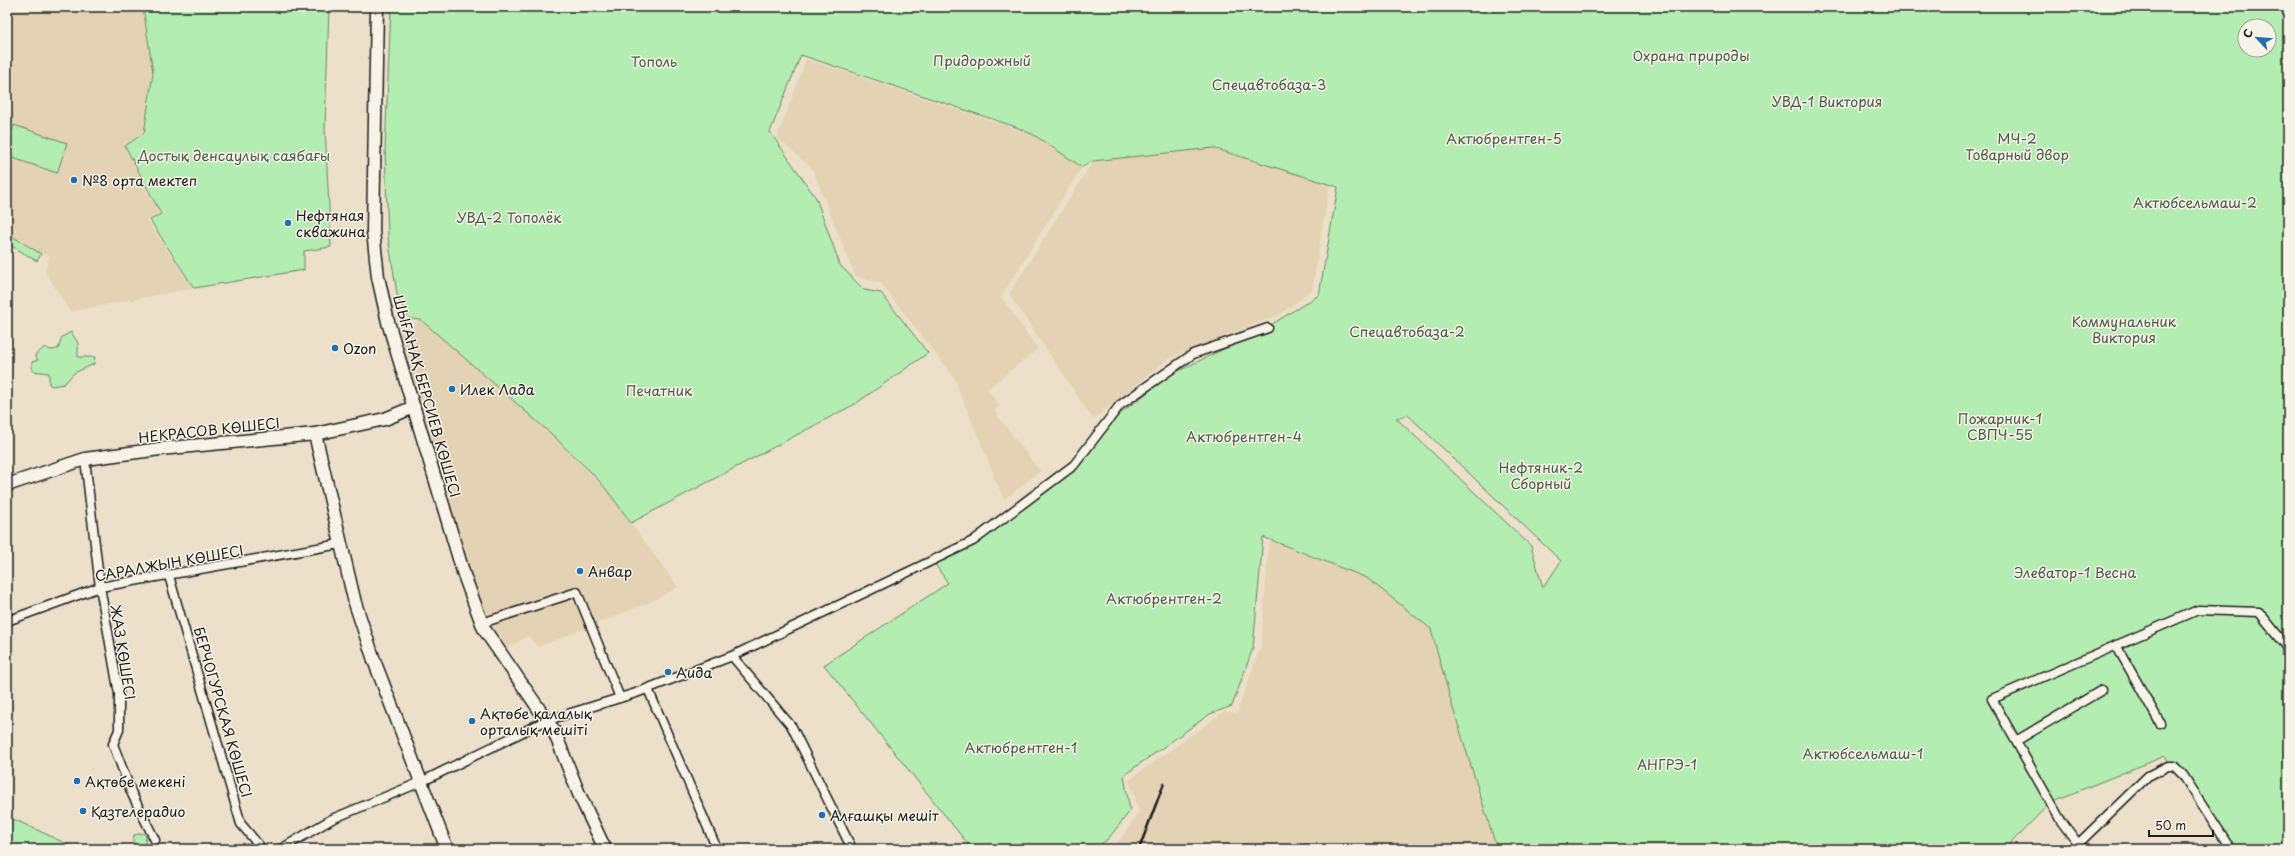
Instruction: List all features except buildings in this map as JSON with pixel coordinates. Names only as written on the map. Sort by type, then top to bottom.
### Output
[{"type":"street","name":"ШЫҒАНАҚ БЕРСИЕВ КӨШЕСІ","points":[[377,7],[373,231],[378,277],[388,322],[464,575],[482,623],[545,721],[554,731],[578,794],[605,849]]},
{"type":"street","points":[[281,849],[332,819],[421,782],[545,721],[648,689],[732,656],[973,541],[1074,465],[1120,405],[1193,354],[1268,328]]},
{"type":"street","name":"НЕКРАСОВ КӨШЕСІ","points":[[7,485],[85,459],[160,449],[315,434],[385,419],[414,407]]},
{"type":"street","points":[[315,434],[355,603],[375,663],[447,849]]},
{"type":"street","name":"ЖАЗ КӨШЕСІ","points":[[85,459],[100,587],[118,694],[119,730],[113,744],[132,794],[155,840]]},
{"type":"street","name":"САРАЛЖЫН КӨШЕСІ","points":[[7,621],[100,587],[169,576],[340,544]]},
{"type":"street","name":"БЕРЧОГУРСКАЯ КӨШЕСІ","points":[[169,576],[241,824],[262,849]]},
{"type":"street","points":[[482,623],[577,592],[620,698]]},
{"type":"street","points":[[2231,849],[2183,775],[2174,766],[2168,766],[2148,776],[2080,847],[2061,821],[1992,699],[2198,610],[2259,612],[2288,648]]},
{"type":"street","points":[[2116,645],[2160,723]]},
{"type":"street","points":[[732,656],[792,727],[852,849]]},
{"type":"street","points":[[648,689],[717,849]]},
{"type":"street","points":[[2016,741],[2102,690]]},
{"type":"shaded area","name":"№8 орта мектеп","points":[[7,7],[142,7],[152,72],[143,132],[124,146],[159,214],[147,220],[193,288],[70,312],[45,271],[50,256],[41,254],[7,233]]},
{"type":"shaded area","points":[[806,59],[1034,135],[1082,167],[1001,297],[1038,349],[987,389],[1000,406],[994,411],[1040,471],[1004,500],[954,378],[881,283],[855,276],[812,168],[777,138]]},
{"type":"shaded area","points":[[1213,148],[1330,184],[1312,290],[1279,315],[1171,357],[1093,419],[1009,294],[1093,161]]},
{"type":"shaded area","points":[[421,320],[556,438],[571,456],[588,470],[608,492],[678,587],[651,602],[538,647],[528,636],[500,652],[482,623],[392,339]]},
{"type":"shaded area","points":[[1269,541],[1367,578],[1431,629],[1452,705],[1497,849],[1105,849],[1120,840],[1139,811],[1129,780],[1225,711],[1237,713],[1261,645]]},
{"type":"green space","name":"Достық денсаулық саябағы","points":[[143,7],[329,7],[325,128],[331,247],[304,251],[304,270],[194,288],[150,220],[161,214],[125,146],[144,133],[153,73]]},
{"type":"green space","points":[[391,7],[2288,7],[2288,849],[2226,849],[2165,756],[2051,802],[2005,849],[1497,849],[1452,705],[1431,629],[1367,578],[1263,537],[1253,648],[1232,706],[1210,714],[1124,775],[1130,811],[1108,839],[1094,849],[972,849],[824,665],[948,583],[932,560],[973,541],[1070,467],[1121,413],[1170,375],[1261,331],[1319,295],[1338,187],[1213,148],[1093,161],[1082,167],[1034,135],[1016,127],[801,55],[770,132],[816,198],[840,265],[864,290],[881,293],[928,353],[855,404],[631,523],[600,482],[556,438],[421,320],[410,319],[398,300],[388,237],[385,150]],"holes":[[[1408,415],[1561,561],[1543,588],[1531,546],[1396,418]]]},
{"type":"green space","points":[[14,125],[67,143],[57,173],[7,156],[7,146]]},
{"type":"green space","points":[[7,233],[41,254],[37,261],[7,243]]},
{"type":"green space","points":[[71,332],[78,343],[78,357],[95,357],[94,364],[74,373],[64,384],[52,386],[49,384],[49,373],[32,371],[32,362],[38,360],[35,355],[45,347],[50,350],[58,349],[62,337]]},
{"type":"green space","points":[[7,816],[78,849],[7,849]]},
{"type":"green space","points":[[143,833],[146,836],[145,844],[155,849],[137,849],[133,841],[134,835]]},
{"type":"railway","points":[[1139,849],[1164,783]]},
{"type":"place","name":"№8 орта мектеп","points":[[74,180]]},
{"type":"place","name":"Нефтяная скважина","points":[[288,223]]},
{"type":"place","name":"Ozon","points":[[335,348]]},
{"type":"place","name":"Илек Лада","points":[[452,389]]},
{"type":"place","name":"Анвар","points":[[580,571]]},
{"type":"place","name":"Аида","points":[[668,672]]},
{"type":"place","name":"Ақтөбе қалалық орталық мешіті","points":[[472,721]]},
{"type":"place","name":"Ақтөбе мекені","points":[[77,781]]},
{"type":"place","name":"Қазтелерадио","points":[[83,811]]},
{"type":"place","name":"Алғашқы мешіт","points":[[822,815]]},
{"type":"park label","name":"Охрана природы","points":[[1691,55]]},
{"type":"park label","name":"Придорожный","points":[[982,60]]},
{"type":"park label","name":"Тополь","points":[[654,61]]},
{"type":"park label","name":"Спецавтобаза-3","points":[[1269,84]]},
{"type":"park label","name":"УВД-1 Виктория","points":[[1827,101]]},
{"type":"park label","name":"Актюбрентген-5","points":[[1504,138]]},
{"type":"park label","name":"МЧ-2 Товарный двор","points":[[2017,146]]},
{"type":"park label","name":"Актюбсельмаш-2","points":[[2195,202]]},
{"type":"park label","name":"УВД-2 Тополёк","points":[[509,217]]},
{"type":"park label","name":"Коммунальник Виктория","points":[[2124,330]]},
{"type":"park label","name":"Спецавтобаза-2","points":[[1407,331]]},
{"type":"park label","name":"Печатник","points":[[659,390]]},
{"type":"park label","name":"Пожарник-1 СВПЧ-55","points":[[2000,426]]},
{"type":"park label","name":"Актюбрентген-4","points":[[1244,436]]},
{"type":"park label","name":"Нефтяник-2 Сборный","points":[[1541,476]]},
{"type":"park label","name":"Элеватор-1 Весна","points":[[2075,572]]},
{"type":"park label","name":"Актюбрентген-2","points":[[1164,598]]},
{"type":"park label","name":"Актюбрентген-1","points":[[1021,747]]},
{"type":"park label","name":"Актюбсельмаш-1","points":[[1863,753]]},
{"type":"park label","name":"АНГРЭ-1","points":[[1667,764]]}]
